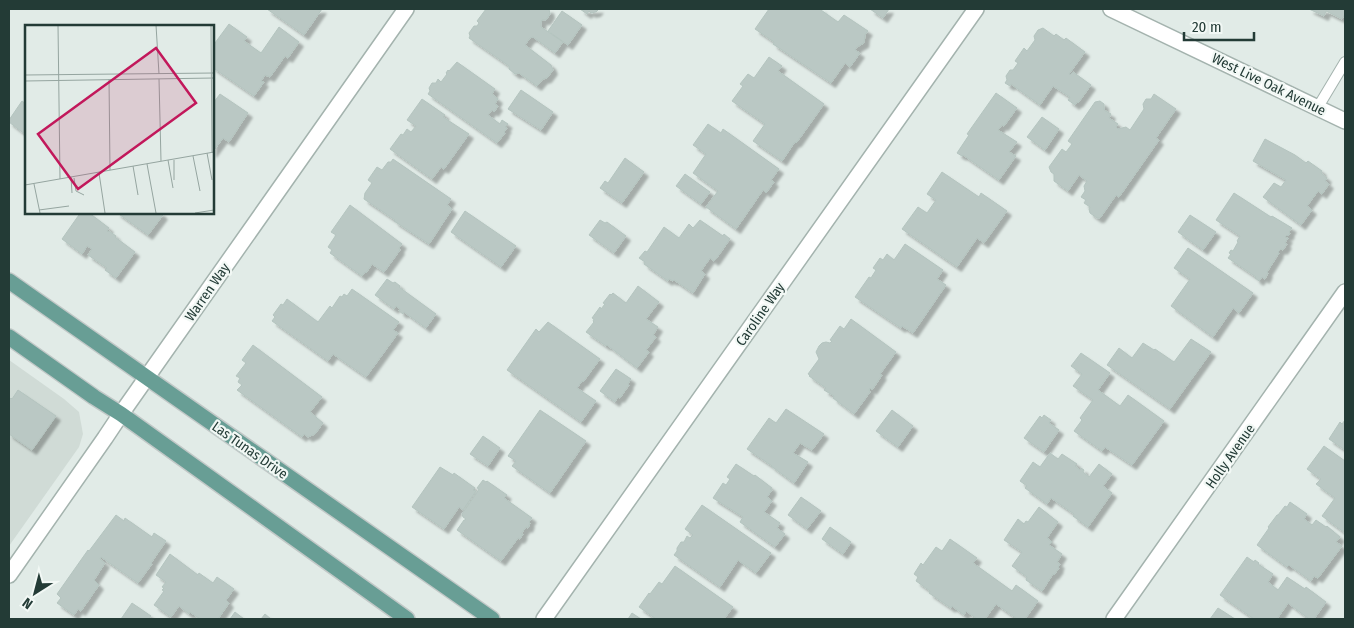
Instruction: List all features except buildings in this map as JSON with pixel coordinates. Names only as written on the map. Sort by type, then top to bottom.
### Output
[{"type":"main road","name":"Las Tunas Drive","points":[[9,281],[492,619]]},
{"type":"main road","points":[[9,337],[121,414],[408,619]]},
{"type":"street","name":"Warren Way","points":[[9,575],[406,9]]},
{"type":"street","name":"Caroline Way","points":[[544,619],[976,9]]},
{"type":"street","name":"West Live Oak Avenue","points":[[1111,9],[1318,107],[1344,117]]},
{"type":"street","name":"Holly Avenue","points":[[1114,619],[1345,292]]},
{"type":"lane","points":[[1318,107],[1345,62]]},
{"type":"shaded area","points":[[9,360],[79,412],[83,434],[79,447],[9,546]]}]
